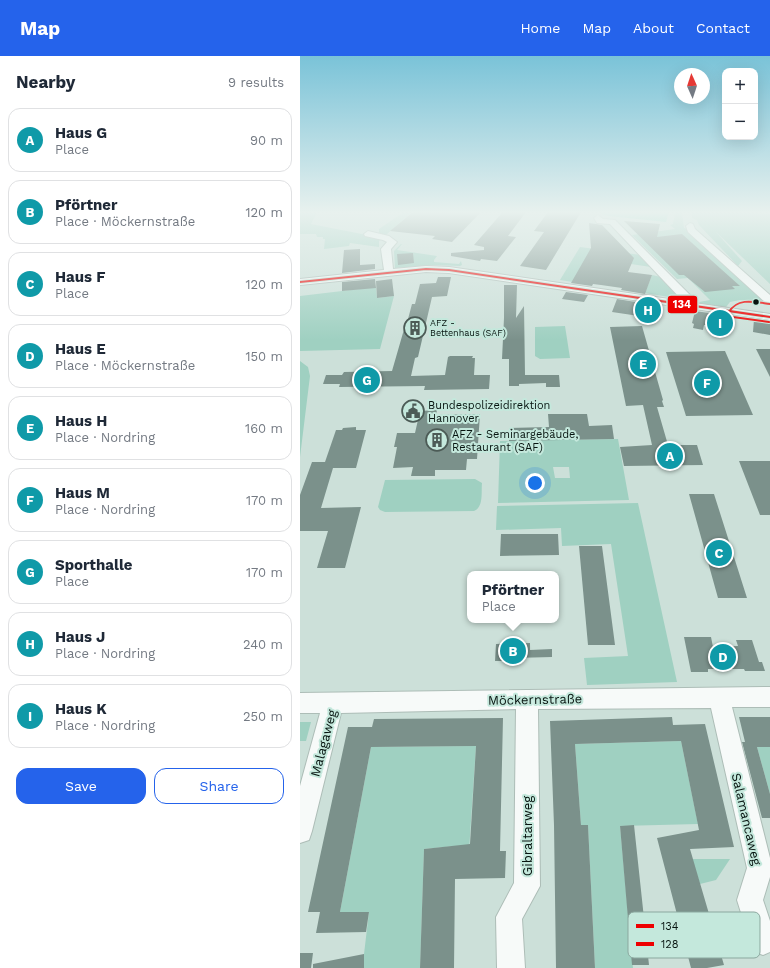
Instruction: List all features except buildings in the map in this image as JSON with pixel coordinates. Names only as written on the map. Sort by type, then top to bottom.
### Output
[{"type":"street","points":[[387,255],[389,273]]},
{"type":"street","points":[[644,255],[687,298],[689,305]]},
{"type":"street","points":[[719,255],[770,301]]},
{"type":"street","points":[[300,282],[426,269],[449,270],[770,317]]},
{"type":"street","name":"Salamancaweg","points":[[718,697],[760,868],[750,900],[754,912]]},
{"type":"street","name":"Möckernstraße","points":[[300,703],[770,697]]},
{"type":"street","name":"Gibraltarweg","points":[[511,968],[509,917],[527,886],[527,699]]},
{"type":"street","name":"Malagaweg","points":[[300,831],[333,702]]},
{"type":"street","name":"Salamancaweg","points":[[760,931],[763,940]]},
{"type":"shaded area","points":[[394,255],[437,256],[434,262],[459,264],[461,261],[462,265],[434,265],[395,268]]},
{"type":"shaded area","points":[[575,255],[641,255],[651,267],[631,264],[597,275],[592,285],[560,280]]},
{"type":"shaded area","points":[[652,255],[715,255],[766,303],[740,300],[730,302],[726,307],[701,304],[699,302],[710,300],[688,278],[677,279]]},
{"type":"shaded area","points":[[727,255],[736,255],[742,261],[738,266]]},
{"type":"shaded area","points":[[739,255],[770,255],[770,284]]},
{"type":"shaded area","points":[[652,275],[661,277],[678,295],[675,298],[645,293]]},
{"type":"shaded area","points":[[376,287],[377,298],[394,296],[380,349],[300,351],[300,296]]},
{"type":"shaded area","points":[[565,326],[570,358],[540,359],[535,356],[535,327]]},
{"type":"shaded area","points":[[300,361],[308,367],[310,376],[300,457]]},
{"type":"shaded area","points":[[618,439],[629,500],[498,503],[500,441]],"holes":[[[553,467],[569,467],[570,478],[555,478]]]},
{"type":"shaded area","points":[[475,479],[482,483],[482,495],[481,503],[474,511],[385,512],[380,510],[378,507],[385,480]]},
{"type":"shaded area","points":[[638,503],[677,682],[587,685],[584,658],[628,656],[611,544],[562,546],[561,528],[496,530],[497,506]]},
{"type":"shaded area","points":[[300,722],[311,722],[306,741],[300,741]]},
{"type":"shaded area","points":[[681,741],[698,824],[620,826],[628,913],[628,958],[632,958],[633,968],[595,968],[588,825],[581,825],[575,744]]},
{"type":"shaded area","points":[[476,746],[469,851],[455,846],[424,849],[420,968],[364,968],[364,954],[369,912],[340,912],[371,747]]},
{"type":"shaded area","points":[[757,747],[770,747],[770,794]]},
{"type":"shaded area","points":[[692,859],[730,859],[716,880],[700,884]]},
{"type":"transit line","name":"134","points":[[300,282],[426,269],[449,270],[770,317]]},
{"type":"transit line","name":"128","points":[[769,322],[733,317],[729,312],[732,307],[741,302],[753,301],[770,304]]},
{"type":"place","name":"Haus J","points":[[648,310]]},
{"type":"place","name":"Haus K","points":[[720,323]]},
{"type":"place","name":"AFZ - Bettenhaus (SAF)","points":[[415,328]]},
{"type":"place","name":"Haus H","points":[[643,364]]},
{"type":"place","name":"Sporthalle","points":[[367,380]]},
{"type":"place","name":"Haus M","points":[[707,383]]},
{"type":"place","name":"Bundespolizeidirektion Hannover","points":[[413,411]]},
{"type":"place","name":"AFZ - Seminargebäude, Restaurant (SAF)","points":[[437,440]]},
{"type":"place","name":"Haus G","points":[[670,456]]},
{"type":"place","name":"Haus F","points":[[719,553]]},
{"type":"place","name":"Pförtner","points":[[513,651]]},
{"type":"place","name":"Haus E","points":[[723,657]]}]
